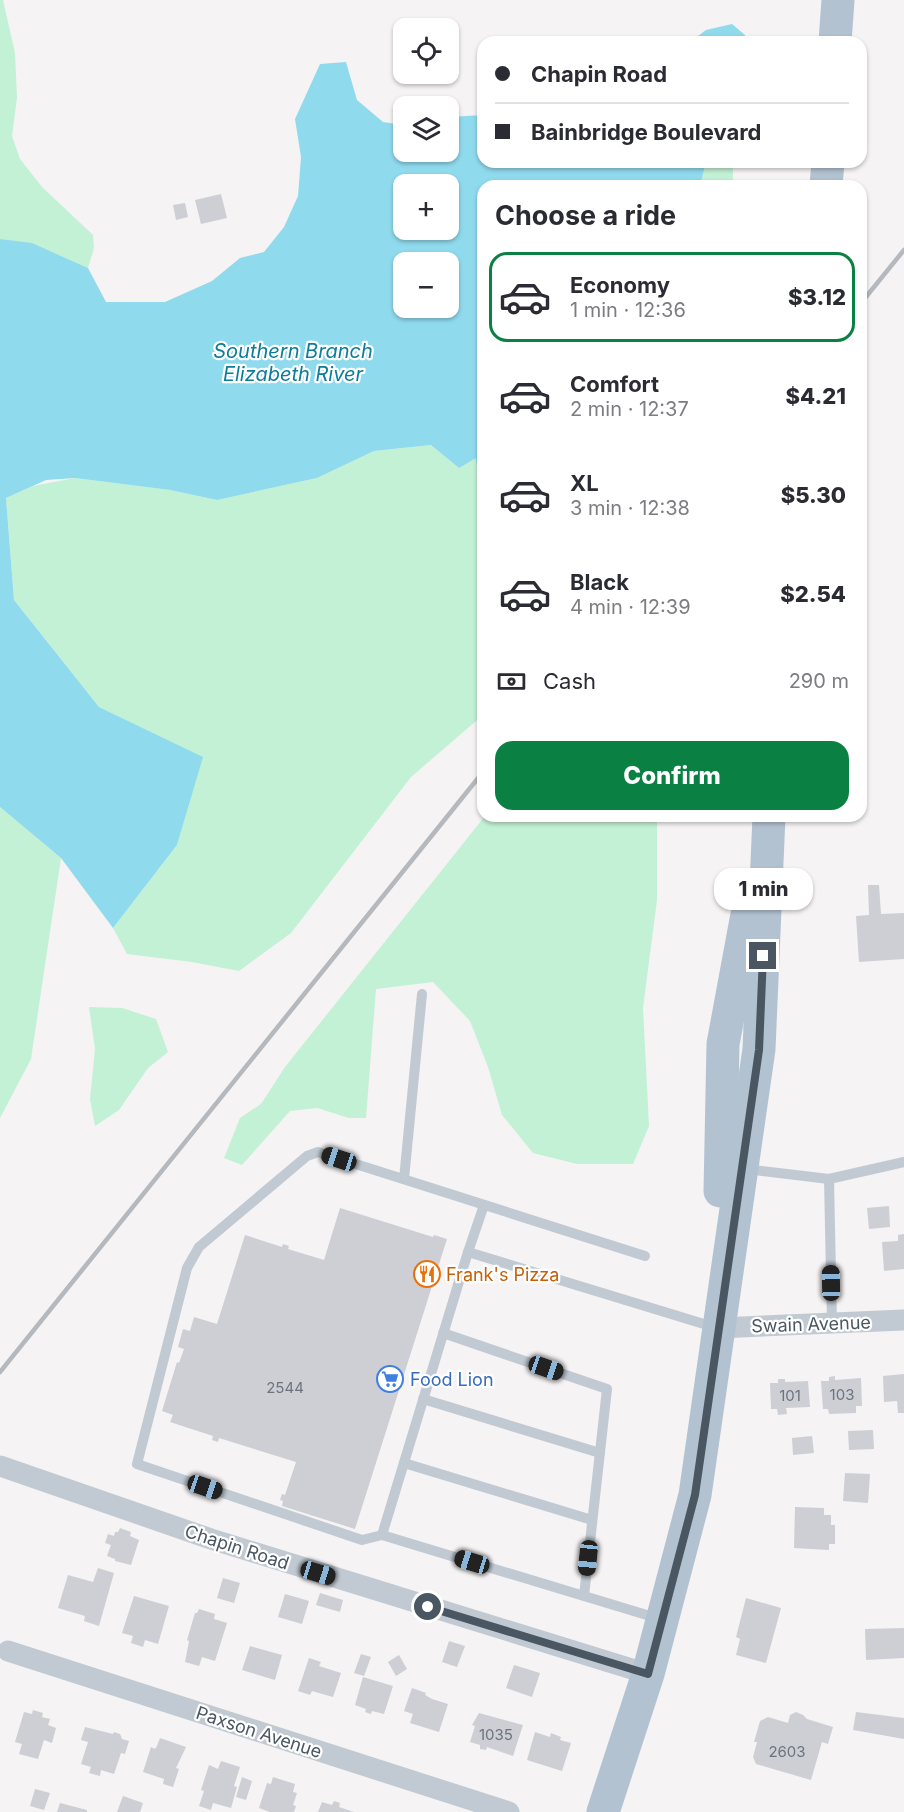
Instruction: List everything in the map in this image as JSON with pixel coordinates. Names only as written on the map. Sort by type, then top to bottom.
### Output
[{"type":"main road","points":[[835,36],[838,0]]},
{"type":"main road","points":[[718,1328],[723,1044],[766,822]]},
{"type":"main road","points":[[603,1812],[648,1674],[695,1495],[759,1050],[767,822]]},
{"type":"street","name":"Swain Avenue","points":[[718,1328],[904,1320]]},
{"type":"street","name":"Chapin Road","points":[[0,1466],[232,1546],[648,1674]]},
{"type":"street","name":"Paxson Avenue","points":[[8,1651],[509,1812]]},
{"type":"lane","points":[[404,1179],[422,994]]},
{"type":"lane","points":[[645,1256],[318,1152],[307,1156],[199,1247],[187,1268],[137,1464],[362,1540],[382,1534],[663,1620]]},
{"type":"lane","points":[[741,1168],[829,1179],[904,1162]]},
{"type":"lane","points":[[829,1179],[832,1324]]},
{"type":"lane","points":[[382,1534],[484,1205]]},
{"type":"lane","points":[[468,1252],[718,1328]]},
{"type":"lane","points":[[443,1334],[607,1389],[584,1596]]},
{"type":"lane","points":[[423,1399],[600,1453]]},
{"type":"lane","points":[[404,1463],[592,1520]]},
{"type":"green space","points":[[0,0],[3,0],[15,53],[17,98],[12,136],[20,159],[42,187],[93,235],[94,248],[88,268],[38,246],[0,239]]},
{"type":"green space","points":[[704,168],[733,168],[733,180],[702,180]]},
{"type":"green space","points":[[431,445],[459,468],[477,451],[477,720],[411,777],[291,933],[239,971],[192,962],[127,954],[113,928],[177,845],[202,757],[99,707],[14,600],[6,498],[33,486],[75,478],[170,490],[217,500],[317,478],[374,451]]},
{"type":"green space","points":[[0,807],[61,858],[31,1059],[0,1118]]},
{"type":"green space","points":[[480,822],[657,822],[657,900],[643,1008],[649,1126],[633,1164],[577,1164],[533,1153],[502,1115],[488,1067],[470,1021],[433,982],[376,989],[366,1118],[349,1118],[317,1108],[290,1111],[242,1165],[224,1158],[240,1118],[261,1104],[285,1067]]},
{"type":"green space","points":[[89,1007],[122,1008],[156,1019],[168,1052],[148,1068],[119,1110],[95,1126],[90,1099],[95,1049]]},
{"type":"water","points":[[732,24],[745,36],[698,36],[706,30]]},
{"type":"water","name":"Southern Branch Elizabeth River","points":[[346,62],[357,100],[383,122],[393,124],[393,162],[459,162],[459,116],[477,115],[477,168],[704,168],[702,180],[477,180],[477,464],[476,458],[459,468],[431,445],[374,451],[317,478],[217,500],[170,490],[75,478],[46,480],[6,498],[14,600],[99,707],[203,757],[177,845],[113,928],[61,858],[0,807],[0,239],[32,243],[88,268],[106,302],[165,302],[212,281],[240,258],[264,252],[284,227],[298,196],[301,157],[295,119],[320,64]]},
{"type":"building","points":[[221,194],[227,218],[201,224],[195,200]]},
{"type":"building","points":[[185,203],[188,217],[176,220],[173,205]]},
{"type":"building","points":[[868,885],[879,885],[881,914],[904,913],[904,959],[859,962],[856,916],[869,915]]},
{"type":"building","points":[[889,1206],[890,1227],[869,1229],[867,1208]]},
{"type":"building","points":[[340,1208],[433,1237],[434,1235],[447,1239],[355,1529],[282,1506],[283,1501],[280,1500],[282,1494],[285,1495],[296,1462],[219,1438],[218,1442],[212,1440],[213,1436],[170,1422],[173,1415],[162,1411],[177,1362],[179,1363],[184,1349],[178,1347],[183,1329],[190,1331],[194,1317],[217,1324],[245,1235],[282,1247],[283,1244],[289,1246],[288,1249],[324,1260]]},
{"type":"building","points":[[904,1234],[904,1269],[884,1271],[882,1242],[898,1241],[898,1235]]},
{"type":"building","points":[[904,1374],[904,1413],[898,1413],[897,1401],[884,1402],[883,1376]]},
{"type":"building","points":[[835,1376],[835,1380],[861,1378],[862,1406],[856,1406],[856,1413],[829,1414],[828,1409],[823,1409],[821,1381],[829,1381],[829,1377]]},
{"type":"building","points":[[778,1379],[785,1379],[785,1382],[808,1381],[810,1407],[786,1408],[787,1414],[778,1415],[777,1409],[771,1409],[770,1383],[778,1383]]},
{"type":"building","points":[[873,1430],[874,1449],[849,1450],[848,1431]]},
{"type":"building","points":[[812,1436],[814,1453],[793,1455],[792,1438]]},
{"type":"building","points":[[845,1473],[870,1474],[868,1503],[843,1501]]},
{"type":"building","points":[[795,1507],[824,1508],[824,1515],[831,1515],[831,1525],[835,1525],[835,1544],[829,1544],[829,1550],[794,1548]]},
{"type":"building","points":[[120,1528],[131,1532],[130,1536],[139,1540],[131,1565],[115,1561],[107,1556],[111,1545],[105,1543],[108,1534],[114,1536]]},
{"type":"building","points":[[98,1568],[114,1573],[99,1626],[84,1621],[85,1616],[58,1608],[68,1575],[93,1582]]},
{"type":"building","points":[[223,1578],[240,1583],[234,1603],[217,1598]]},
{"type":"building","points":[[320,1593],[343,1600],[340,1612],[316,1605]]},
{"type":"building","points":[[285,1594],[309,1601],[302,1624],[278,1617]]},
{"type":"building","points":[[134,1596],[169,1606],[158,1644],[145,1640],[143,1647],[131,1643],[133,1636],[122,1633]]},
{"type":"building","points":[[746,1598],[781,1608],[766,1663],[736,1655],[740,1639],[736,1637]]},
{"type":"building","points":[[199,1609],[215,1614],[214,1619],[227,1623],[215,1661],[202,1657],[199,1666],[185,1662],[189,1641],[187,1640],[195,1613]]},
{"type":"building","points":[[904,1628],[904,1658],[866,1660],[865,1629]]},
{"type":"building","points":[[449,1641],[465,1646],[457,1667],[442,1662]]},
{"type":"building","points":[[250,1646],[282,1655],[275,1680],[242,1670]]},
{"type":"building","points":[[361,1654],[371,1657],[364,1676],[354,1673]]},
{"type":"building","points":[[399,1655],[407,1669],[396,1676],[388,1662]]},
{"type":"building","points":[[309,1658],[321,1662],[319,1666],[341,1673],[333,1697],[312,1691],[310,1695],[298,1691]]},
{"type":"building","points":[[514,1665],[540,1673],[532,1697],[506,1688]]},
{"type":"building","points":[[363,1677],[393,1686],[384,1714],[372,1711],[371,1714],[365,1712],[366,1709],[355,1705]]},
{"type":"building","points":[[412,1688],[426,1693],[425,1695],[432,1699],[448,1704],[439,1732],[410,1723],[413,1714],[404,1711]]},
{"type":"building","points":[[33,1710],[43,1713],[42,1717],[50,1719],[48,1725],[56,1728],[52,1743],[44,1740],[38,1759],[19,1754],[22,1744],[15,1742],[24,1712],[32,1714]]},
{"type":"building","points":[[796,1712],[807,1719],[833,1727],[828,1744],[822,1742],[811,1780],[756,1764],[753,1757],[757,1742],[754,1742],[760,1721],[768,1717],[788,1723],[790,1715]]},
{"type":"building","points":[[856,1712],[904,1718],[904,1739],[853,1730]]},
{"type":"building","points":[[479,1713],[523,1725],[513,1756],[487,1747],[486,1750],[480,1749],[480,1745],[470,1742],[475,1726],[472,1725]]},
{"type":"building","points":[[85,1727],[113,1734],[114,1732],[120,1734],[122,1739],[129,1741],[125,1754],[121,1753],[114,1774],[101,1770],[100,1776],[89,1773],[91,1767],[81,1764],[88,1742],[81,1740]]},
{"type":"building","points":[[535,1732],[550,1737],[551,1733],[561,1737],[560,1740],[571,1743],[562,1771],[527,1760]]},
{"type":"building","points":[[160,1738],[186,1747],[176,1768],[179,1769],[173,1787],[163,1784],[164,1779],[143,1772],[151,1747],[155,1749]]},
{"type":"building","points":[[221,1761],[240,1767],[231,1808],[213,1803],[211,1810],[199,1806],[204,1791],[201,1790],[209,1765],[218,1769]]},
{"type":"building","points":[[242,1777],[252,1781],[246,1800],[236,1797]]},
{"type":"building","points":[[273,1777],[295,1784],[293,1792],[297,1793],[293,1805],[296,1806],[294,1812],[270,1812],[259,1808],[267,1783],[271,1784]]},
{"type":"building","points":[[35,1789],[50,1793],[44,1810],[30,1806]]},
{"type":"building","points":[[123,1796],[143,1803],[140,1812],[117,1812]]},
{"type":"building","points":[[334,1801],[340,1803],[339,1807],[354,1812],[318,1812],[322,1802],[332,1805]]},
{"type":"building","points":[[60,1803],[87,1810],[87,1812],[57,1812]]},
{"type":"railway","points":[[867,296],[904,250]]},
{"type":"railway","points":[[0,1372],[477,779]]},
{"type":"place","name":"Frank's Pizza","points":[[427,1274]]},
{"type":"place","name":"Food Lion","points":[[390,1379]]},
{"type":"route","points":[[428,1607],[648,1674],[695,1495],[759,1050],[763,956]]}]
